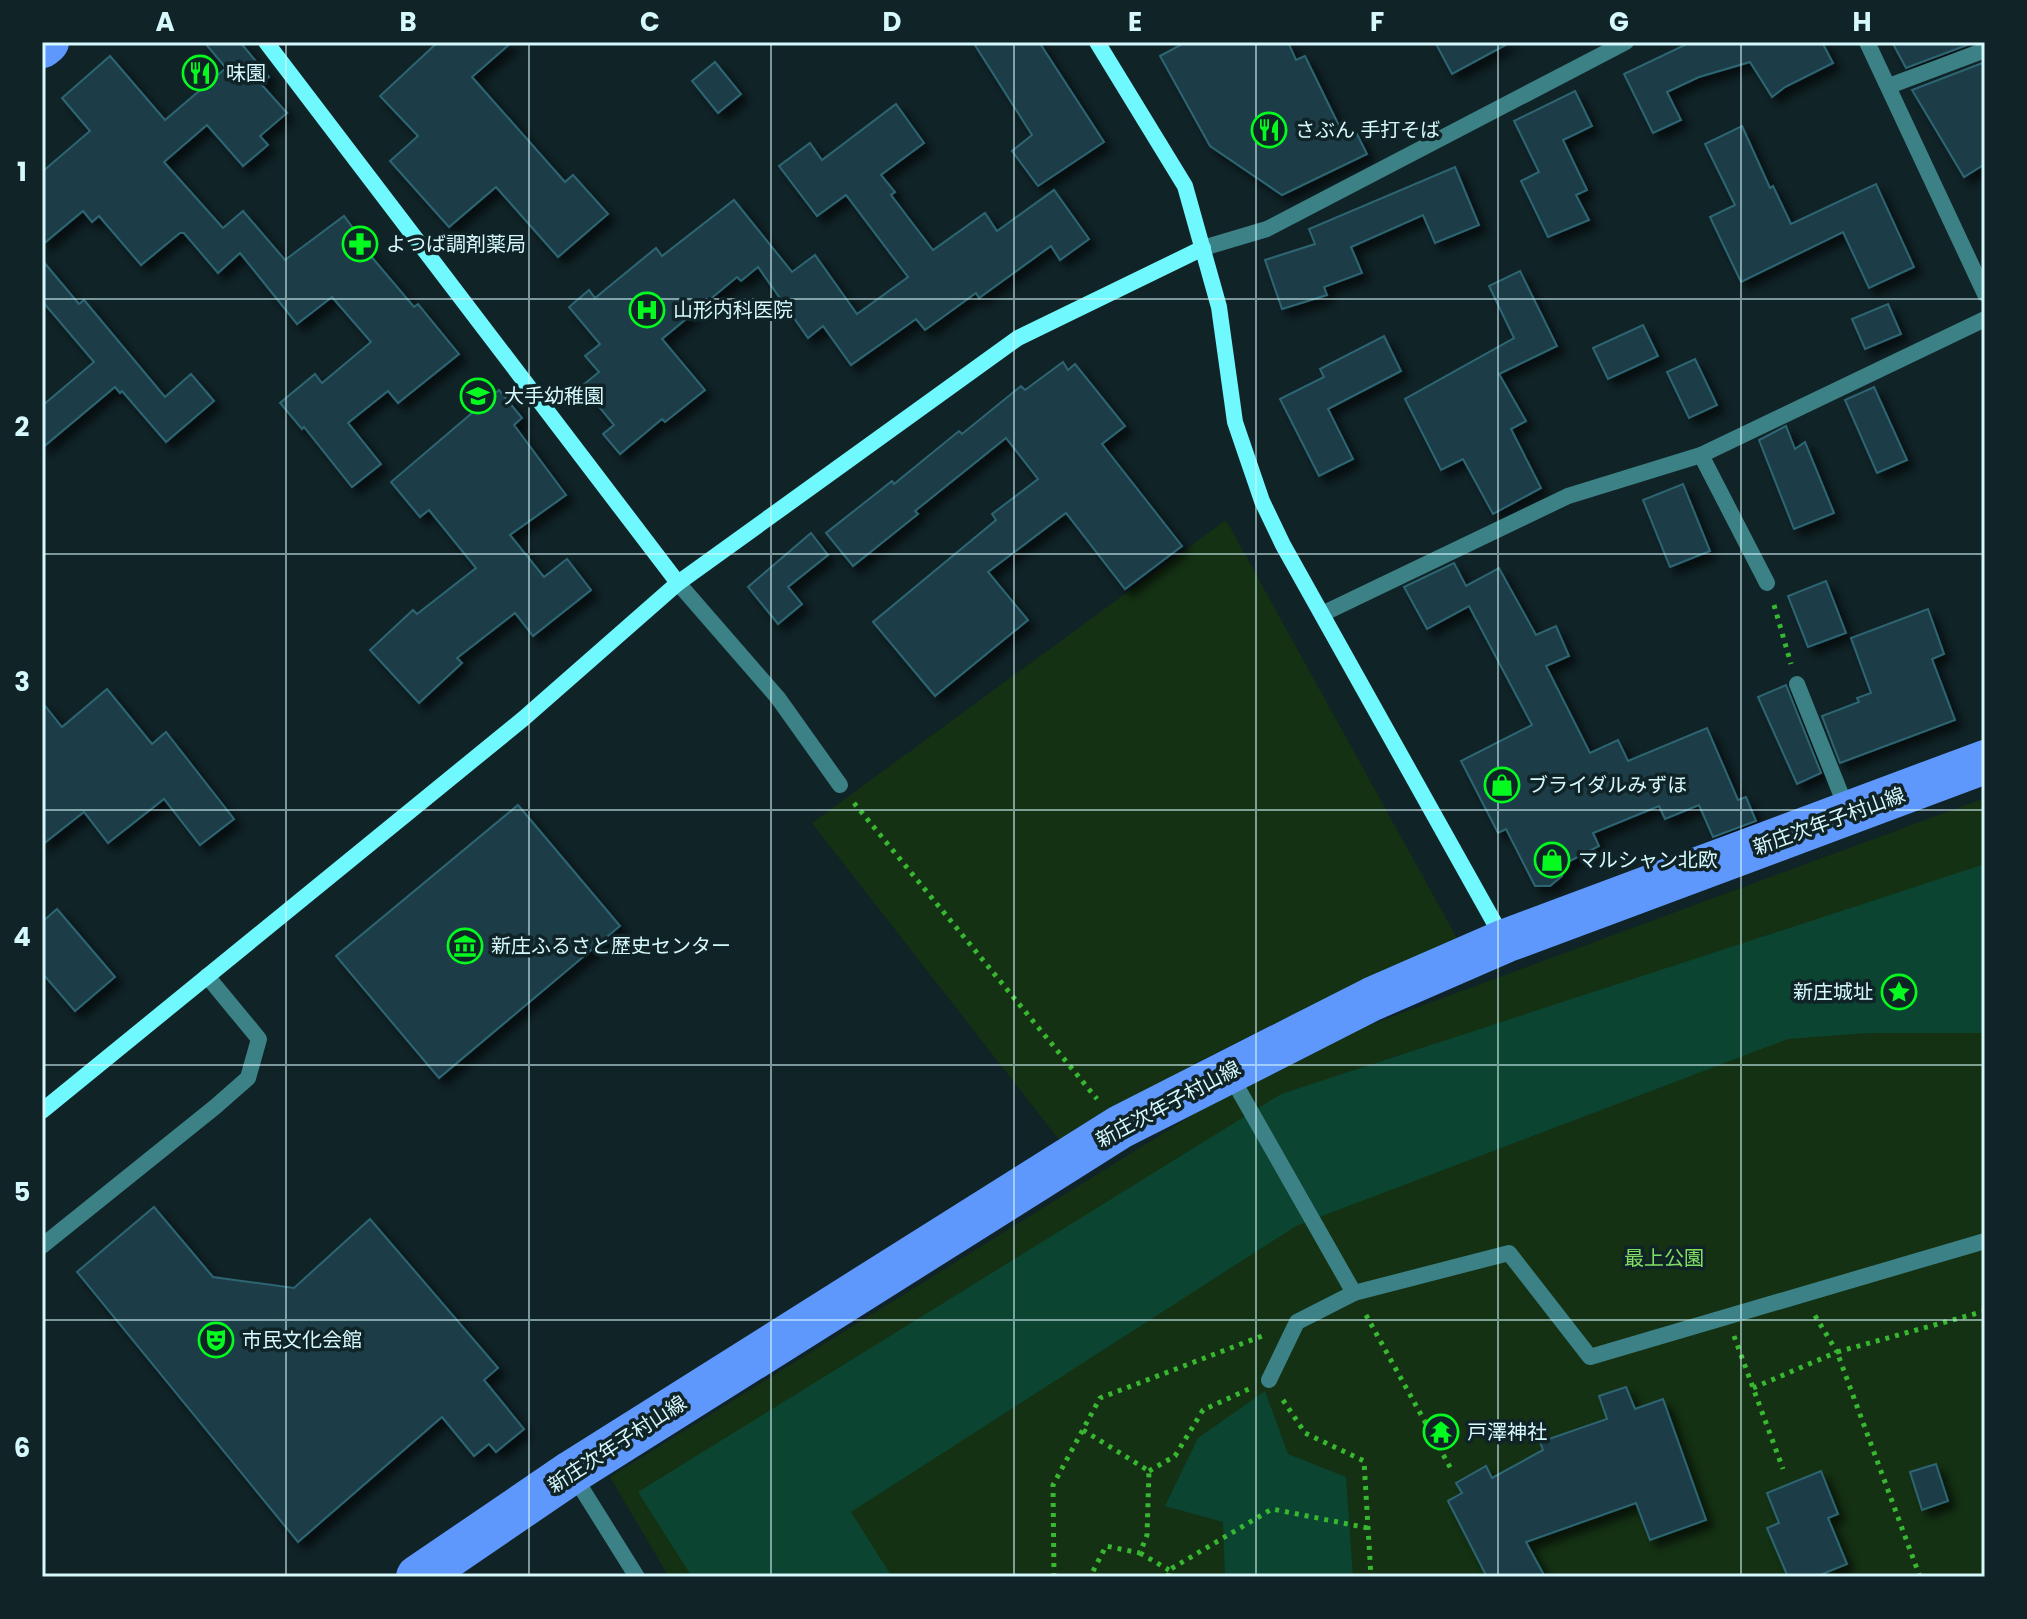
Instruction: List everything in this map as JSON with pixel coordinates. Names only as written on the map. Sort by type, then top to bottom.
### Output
[{"type":"main road","name":"新庄次年子村山線","points":[[418,1577],[572,1472],[1120,1127],[1372,999],[1505,941],[1985,762]]},
{"type":"street","points":[[266,42],[678,583],[778,698],[840,785]]},
{"type":"street","points":[[1097,42],[1185,186],[1219,307],[1235,422],[1247,462],[1283,545],[1505,941]]},
{"type":"street","points":[[42,1111],[523,719],[678,583],[1018,338],[1203,248],[1267,229],[1626,42]]},
{"type":"street","points":[[1867,42],[1985,294]]},
{"type":"street","points":[[1889,86],[1985,50]]},
{"type":"street","points":[[1322,614],[1568,496],[1701,455],[1985,319]]},
{"type":"street","points":[[1701,455],[1767,583]]},
{"type":"street","points":[[1797,684],[1849,813]]},
{"type":"street","points":[[42,1246],[248,1078],[259,1039],[207,976]]},
{"type":"street","points":[[1229,1072],[1354,1293]]},
{"type":"street","points":[[1269,1380],[1297,1322],[1354,1293],[1509,1253],[1590,1357],[1985,1241]]},
{"type":"street","points":[[572,1472],[637,1577]]},
{"type":"path","points":[[1767,583],[1797,684]]},
{"type":"path","points":[[840,785],[1120,1127]]},
{"type":"path","points":[[1354,1293],[1451,1469]]},
{"type":"path","points":[[1802,1295],[1837,1352],[1920,1577]]},
{"type":"path","points":[[1753,1388],[1837,1352],[1985,1311]]},
{"type":"path","points":[[1726,1317],[1783,1469]]},
{"type":"path","points":[[1054,1577],[1053,1485],[1100,1398],[1297,1322]]},
{"type":"path","points":[[1149,1471],[1175,1456],[1203,1410],[1269,1380],[1305,1433],[1364,1461],[1371,1577]]},
{"type":"path","points":[[1083,1430],[1149,1471]]},
{"type":"path","points":[[1140,1553],[1147,1535],[1149,1471]]},
{"type":"path","points":[[1090,1577],[1106,1546],[1140,1553],[1168,1573],[1272,1509],[1368,1528]]},
{"type":"green space","points":[[1226,520],[1459,942],[1356,985],[1255,1033],[1060,1141],[812,823]]},
{"type":"green space","name":"最上公園","points":[[1985,798],[1985,1577],[669,1577],[610,1477],[1291,1054]]},
{"type":"shaded area","points":[[1985,864],[1985,1033],[1867,1033],[1788,1039],[1296,1226],[851,1512],[892,1577],[692,1577],[638,1492],[1281,1094]]},
{"type":"shaded area","points":[[1265,1391],[1288,1454],[1346,1477],[1353,1577],[1225,1577],[1223,1522],[1165,1506],[1198,1438]]},
{"type":"building","points":[[204,42],[240,42],[269,77],[261,84],[287,113],[260,136],[268,145],[243,166],[207,125],[164,162],[223,228],[243,211],[285,260],[344,216],[366,246],[364,248],[414,307],[418,304],[459,354],[398,403],[388,391],[348,423],[381,464],[352,487],[304,427],[302,429],[280,403],[315,374],[322,383],[371,342],[332,297],[297,324],[240,253],[218,273],[184,233],[180,233],[141,265],[99,216],[92,222],[83,211],[42,245],[42,172],[90,131],[62,98],[110,56],[165,120],[226,68]]},
{"type":"building","points":[[438,42],[512,42],[472,77],[565,182],[573,175],[608,214],[558,257],[496,187],[449,227],[390,161],[418,136],[380,96]]},
{"type":"building","points":[[973,42],[1039,42],[1104,142],[1038,186],[1012,151],[1032,135]]},
{"type":"building","points":[[1186,42],[1288,42],[1296,60],[1305,56],[1344,136],[1355,130],[1367,154],[1282,195],[1210,146],[1160,56]]},
{"type":"building","points":[[1435,42],[1511,42],[1452,74]]},
{"type":"building","points":[[1691,42],[1822,42],[1833,63],[1785,87],[1772,97],[1750,62],[1699,77],[1667,92],[1681,120],[1653,133],[1624,74]]},
{"type":"building","points":[[1892,42],[1975,42],[1906,68]]},
{"type":"building","points":[[715,62],[741,94],[718,113],[692,81]]},
{"type":"building","points":[[1985,62],[1985,164],[1964,177],[1912,90]]},
{"type":"building","points":[[1575,91],[1592,126],[1563,140],[1587,190],[1576,195],[1589,220],[1548,237],[1521,181],[1539,172],[1514,121]]},
{"type":"building","points":[[896,104],[924,143],[881,175],[895,192],[891,195],[933,250],[985,213],[997,231],[1054,190],[1089,239],[1060,260],[1051,246],[979,298],[976,293],[925,330],[916,319],[851,365],[823,326],[808,338],[758,267],[741,281],[737,277],[662,339],[705,390],[665,422],[662,419],[620,454],[603,434],[614,425],[582,386],[599,372],[585,356],[600,344],[569,307],[589,290],[595,298],[656,248],[662,256],[734,200],[792,272],[815,255],[857,314],[908,277],[846,195],[817,216],[779,166],[810,143],[822,160]]},
{"type":"building","points":[[1742,126],[1770,188],[1773,186],[1791,224],[1876,184],[1914,267],[1869,288],[1843,232],[1741,282],[1710,217],[1735,205],[1705,144]]},
{"type":"building","points":[[1455,167],[1479,225],[1435,243],[1423,215],[1351,247],[1362,273],[1324,287],[1327,295],[1282,309],[1265,260],[1315,244],[1309,229]]},
{"type":"building","points":[[42,260],[79,304],[84,300],[165,397],[191,374],[214,401],[166,442],[122,391],[120,393],[115,387],[42,448],[42,406],[94,362],[42,301]]},
{"type":"building","points":[[1520,271],[1557,346],[1499,374],[1526,421],[1511,429],[1541,488],[1493,514],[1463,459],[1441,470],[1405,399],[1514,338],[1489,286]]},
{"type":"building","points":[[1888,304],[1901,334],[1865,349],[1852,319]]},
{"type":"building","points":[[1643,325],[1658,356],[1608,379],[1593,348]]},
{"type":"building","points":[[1384,336],[1401,371],[1328,409],[1353,459],[1319,476],[1280,399],[1324,377],[1320,369]]},
{"type":"building","points":[[1695,359],[1717,405],[1689,418],[1667,372]]},
{"type":"building","points":[[1063,362],[1068,370],[1075,364],[1125,426],[1102,444],[1182,546],[1125,589],[1066,513],[988,572],[1028,620],[935,696],[873,622],[996,520],[992,514],[1038,479],[1006,438],[915,511],[918,514],[853,566],[826,533],[892,481],[894,484],[959,431],[962,434],[1021,386],[1025,390]]},
{"type":"building","points":[[1874,387],[1907,460],[1877,473],[1845,400]]},
{"type":"building","points":[[499,390],[522,418],[514,425],[566,495],[510,535],[544,577],[567,559],[591,590],[533,636],[515,613],[457,658],[462,663],[419,703],[370,650],[413,610],[417,614],[476,568],[429,510],[420,517],[391,482]]},
{"type":"building","points":[[1786,426],[1795,449],[1805,442],[1834,513],[1794,529],[1759,440]]},
{"type":"building","points":[[1683,484],[1710,551],[1670,567],[1643,500]]},
{"type":"building","points":[[811,533],[828,555],[788,587],[802,604],[778,624],[748,587]]},
{"type":"building","points":[[1454,563],[1466,586],[1499,568],[1536,635],[1556,626],[1569,656],[1546,666],[1590,753],[1618,740],[1628,761],[1707,728],[1738,800],[1746,797],[1756,821],[1713,837],[1699,805],[1665,819],[1659,806],[1593,833],[1599,846],[1564,864],[1562,876],[1550,886],[1535,886],[1506,829],[1498,833],[1461,761],[1532,725],[1469,606],[1427,629],[1404,587]]},
{"type":"building","points":[[1826,581],[1846,633],[1808,647],[1788,596]]},
{"type":"building","points":[[1928,609],[1944,654],[1932,659],[1955,720],[1840,763],[1822,716],[1859,702],[1857,698],[1871,693],[1851,638]]},
{"type":"building","points":[[1786,685],[1821,773],[1797,784],[1758,697]]},
{"type":"building","points":[[107,689],[152,744],[166,732],[234,819],[200,845],[164,799],[108,843],[84,812],[42,845],[42,702],[62,727]]},
{"type":"building","points":[[518,805],[620,926],[439,1078],[336,956]]},
{"type":"building","points":[[57,909],[115,977],[75,1011],[42,973],[42,922]]},
{"type":"building","points":[[154,1207],[213,1277],[294,1288],[370,1219],[498,1368],[484,1380],[524,1429],[496,1452],[489,1444],[474,1456],[442,1417],[298,1542],[77,1272]]},
{"type":"building","points":[[1626,1387],[1635,1409],[1663,1399],[1706,1520],[1650,1540],[1636,1503],[1526,1542],[1545,1577],[1487,1577],[1448,1501],[1462,1493],[1456,1483],[1486,1466],[1492,1478],[1543,1450],[1540,1442],[1607,1419],[1599,1396]]},
{"type":"building","points":[[1936,1464],[1948,1501],[1922,1510],[1910,1472]]},
{"type":"building","points":[[1821,1471],[1838,1514],[1828,1518],[1847,1564],[1815,1577],[1788,1577],[1767,1528],[1779,1523],[1767,1493]]},
{"type":"place","name":"味園","points":[[200,73]]},
{"type":"place","name":"さぶん 手打そば","points":[[1269,130]]},
{"type":"place","name":"よつば調剤薬局","points":[[360,244]]},
{"type":"place","name":"山形内科医院","points":[[647,310]]},
{"type":"place","name":"大手幼稚園","points":[[478,396]]},
{"type":"place","name":"ブライダルみずほ","points":[[1502,785]]},
{"type":"place","name":"マルシャン北欧","points":[[1552,860]]},
{"type":"place","name":"新庄ふるさと歴史センター","points":[[465,946]]},
{"type":"place","name":"新庄城址","points":[[1899,992]]},
{"type":"place","name":"市民文化会館","points":[[216,1340]]},
{"type":"place","name":"戸澤神社","points":[[1441,1432]]}]
